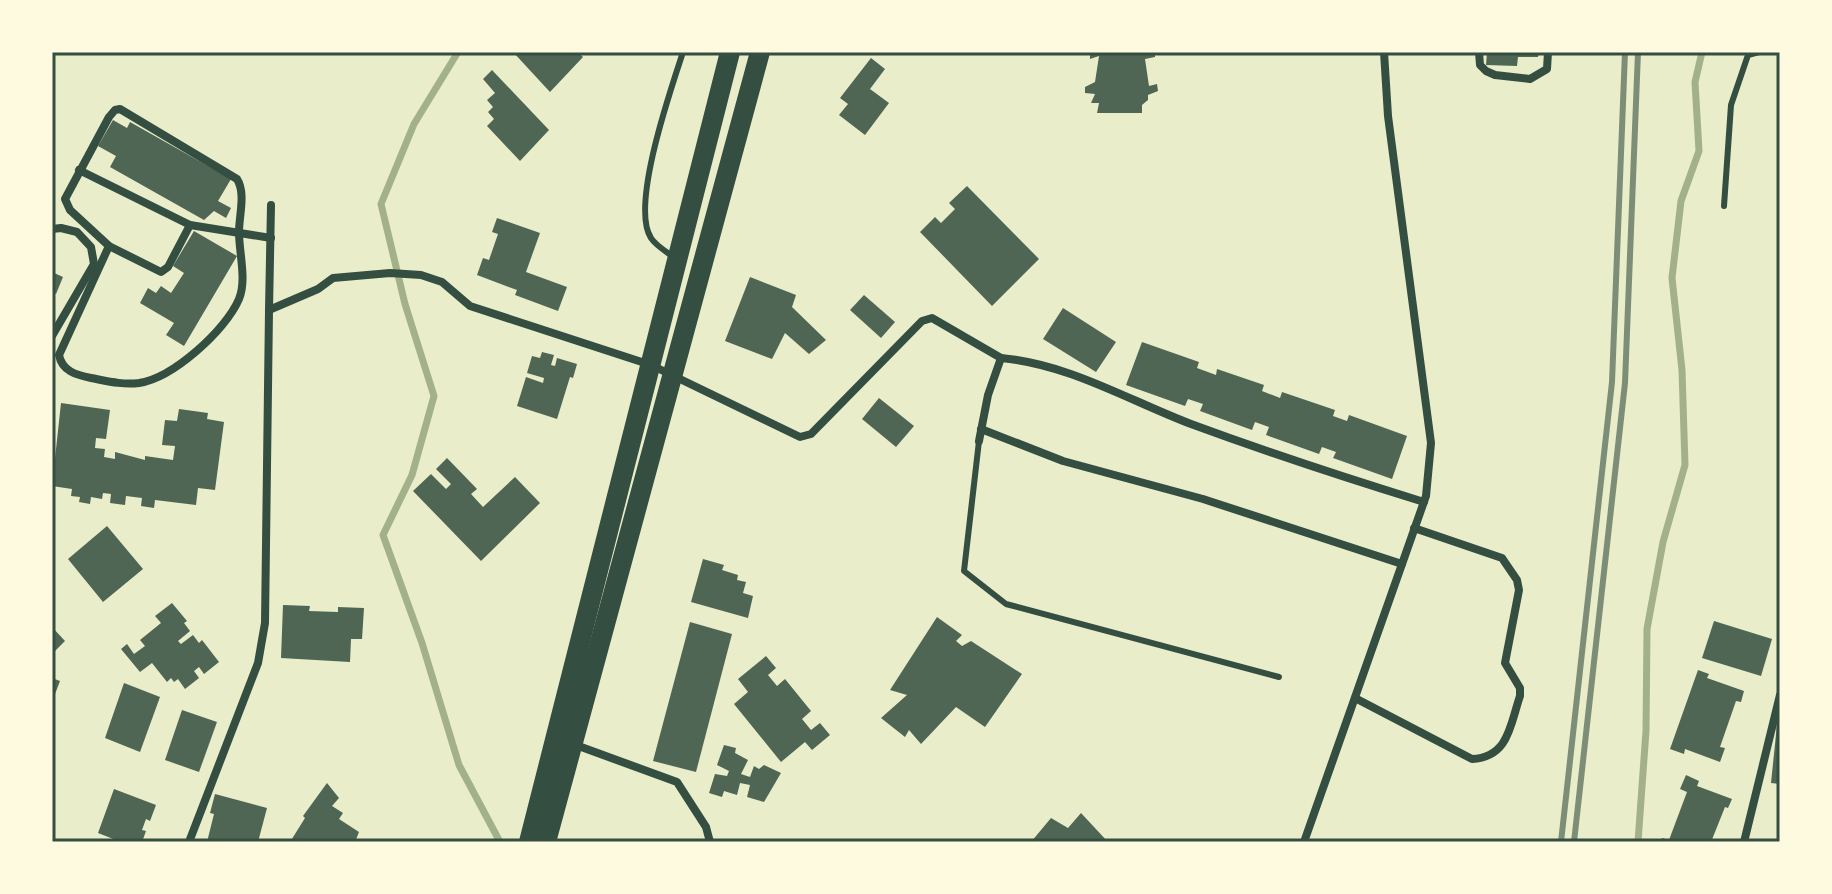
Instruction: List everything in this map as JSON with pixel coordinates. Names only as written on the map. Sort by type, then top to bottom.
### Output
[{"type":"main road","points":[[529,842],[730,52]]},
{"type":"main road","points":[[546,842],[760,52]]},
{"type":"street","points":[[1304,842],[1424,502],[1431,443],[1388,116],[1384,52]]},
{"type":"street","points":[[1479,52],[1480,65],[1486,71],[1530,79],[1547,69],[1548,52]]},
{"type":"street","points":[[109,246],[59,355],[61,364],[82,376],[116,383],[140,383],[168,373],[210,338],[233,312],[242,292],[239,233],[241,189],[237,179],[120,109],[115,110],[79,170],[65,205],[109,246],[161,272],[168,267],[190,225]]},
{"type":"street","points":[[79,170],[190,225],[271,238]]},
{"type":"street","points":[[189,842],[258,663],[265,623],[271,205]]},
{"type":"street","points":[[52,229],[77,232],[91,247],[94,264],[52,336]]},
{"type":"street","points":[[269,310],[318,289],[333,278],[390,273],[421,275],[442,282],[470,306],[651,365],[800,437],[811,434],[922,321],[932,318],[1001,358],[1030,360],[1075,374],[1190,423],[1424,502]]},
{"type":"street","points":[[979,441],[988,395],[1001,358]]},
{"type":"street","points":[[981,429],[1063,461],[1203,499],[1402,564]]},
{"type":"street","points":[[1355,698],[1472,759],[1483,758],[1503,747],[1520,696],[1520,688],[1505,663],[1519,590],[1517,580],[1502,558],[1414,528]]},
{"type":"street","points":[[1744,842],[1780,695]]},
{"type":"street","points":[[572,744],[677,782],[706,827],[710,842]]},
{"type":"lane","points":[[677,260],[651,240],[645,224],[645,196],[654,149],[683,52]]},
{"type":"lane","points":[[1724,206],[1731,105],[1746,54],[1759,52]]},
{"type":"lane","points":[[979,441],[964,571],[985,588],[1006,604],[1279,677]]},
{"type":"building","points":[[513,52],[578,52],[583,57],[550,92]]},
{"type":"building","points":[[1090,52],[1155,52],[1155,57],[1145,59],[1149,86],[1157,84],[1158,91],[1148,95],[1148,100],[1142,105],[1142,113],[1097,113],[1099,103],[1091,103],[1095,94],[1085,93],[1085,87],[1095,82],[1099,56],[1090,59]]},
{"type":"building","points":[[1487,52],[1539,52],[1538,57],[1518,57],[1517,66],[1486,65]]},
{"type":"building","points":[[871,58],[885,69],[870,89],[889,103],[865,135],[839,115],[848,104],[840,98]]},
{"type":"building","points":[[492,70],[549,130],[520,161],[487,126],[494,119],[488,112],[493,107],[487,100],[495,93],[483,79]]},
{"type":"building","points":[[113,120],[127,128],[130,122],[231,179],[218,201],[231,208],[226,218],[214,211],[204,220],[110,167],[116,156],[98,146]]},
{"type":"building","points":[[967,186],[1039,259],[992,306],[920,232],[935,217],[941,223],[955,209],[949,203]]},
{"type":"building","points":[[497,218],[540,233],[526,272],[567,287],[558,311],[515,295],[517,290],[477,275],[483,258],[489,260],[498,234],[492,232]]},
{"type":"building","points":[[194,231],[237,256],[184,346],[166,335],[174,323],[140,303],[148,288],[156,293],[161,286],[171,293],[184,273],[173,266]]},
{"type":"building","points":[[52,272],[63,277],[56,294],[52,292]]},
{"type":"building","points":[[750,277],[796,295],[792,307],[826,340],[809,354],[785,333],[772,359],[725,341]]},
{"type":"building","points":[[864,295],[895,322],[881,338],[850,310]]},
{"type":"building","points":[[1063,308],[1116,342],[1096,372],[1043,339]]},
{"type":"building","points":[[1142,342],[1199,362],[1197,368],[1216,375],[1217,369],[1264,385],[1262,391],[1280,398],[1282,392],[1335,410],[1333,416],[1347,421],[1349,415],[1407,436],[1392,479],[1333,458],[1336,452],[1322,447],[1319,454],[1266,435],[1269,427],[1255,422],[1252,430],[1200,411],[1203,404],[1188,399],[1185,406],[1126,385]]},
{"type":"building","points":[[542,352],[554,355],[551,365],[555,366],[557,358],[577,364],[557,419],[517,406],[526,377],[543,383],[544,378],[527,373],[532,356],[540,358]]},
{"type":"building","points":[[879,398],[914,426],[896,447],[862,419]]},
{"type":"building","points":[[61,403],[110,410],[106,439],[96,438],[95,448],[105,449],[104,457],[115,459],[115,452],[145,460],[145,456],[173,460],[175,446],[162,445],[165,420],[177,421],[179,409],[208,413],[207,419],[224,422],[215,490],[198,488],[196,505],[155,500],[154,508],[141,506],[142,498],[126,496],[125,505],[110,503],[111,494],[103,493],[102,499],[91,497],[90,504],[79,502],[80,497],[71,496],[72,489],[52,486]]},
{"type":"building","points":[[447,458],[477,489],[471,494],[483,507],[515,477],[540,503],[481,561],[413,491],[431,474],[446,489],[451,484],[436,469]]},
{"type":"building","points":[[107,526],[143,569],[103,602],[68,559]]},
{"type":"building","points":[[703,559],[724,565],[722,570],[738,575],[737,580],[746,582],[743,593],[753,596],[748,618],[691,602]]},
{"type":"building","points":[[172,603],[187,621],[184,623],[190,631],[178,641],[181,644],[193,635],[199,643],[202,640],[219,662],[204,674],[199,667],[194,671],[199,678],[185,689],[178,679],[174,682],[171,678],[167,682],[152,663],[140,672],[121,649],[127,644],[134,654],[145,646],[140,640],[161,623],[155,616]]},
{"type":"building","points":[[283,605],[310,606],[309,611],[338,612],[338,607],[364,608],[362,639],[351,639],[350,662],[281,658]]},
{"type":"building","points":[[937,617],[962,635],[956,641],[962,646],[971,641],[1022,674],[985,727],[956,707],[921,744],[909,730],[905,737],[881,718],[907,695],[890,690]]},
{"type":"building","points":[[1714,621],[1772,639],[1761,676],[1702,658]]},
{"type":"building","points":[[690,622],[732,634],[696,772],[653,761]]},
{"type":"building","points":[[52,627],[65,641],[52,654]]},
{"type":"building","points":[[766,656],[776,668],[768,675],[777,686],[785,679],[811,711],[802,719],[811,730],[820,723],[830,735],[812,750],[805,742],[781,762],[734,704],[748,692],[738,679]]},
{"type":"building","points":[[1698,670],[1709,674],[1707,678],[1744,691],[1741,702],[1736,701],[1720,747],[1725,748],[1720,762],[1685,749],[1684,754],[1670,749]]},
{"type":"building","points":[[52,678],[60,681],[52,702]]},
{"type":"building","points":[[124,683],[160,697],[140,752],[105,738]]},
{"type":"building","points":[[182,710],[217,722],[199,772],[165,760]]},
{"type":"building","points":[[1780,715],[1780,784],[1771,783]]},
{"type":"building","points":[[724,745],[736,748],[735,753],[748,760],[741,774],[750,777],[754,766],[759,769],[764,765],[781,773],[764,802],[747,797],[750,785],[740,783],[737,795],[724,791],[722,797],[709,793],[715,774],[727,776],[729,771],[717,765]]},
{"type":"building","points":[[1686,775],[1699,781],[1697,786],[1732,799],[1728,808],[1725,807],[1711,842],[1661,842],[1662,838],[1669,840],[1687,792],[1680,789]]},
{"type":"building","points":[[327,783],[339,798],[332,806],[343,813],[339,819],[359,832],[355,842],[290,842],[305,818],[303,816]]},
{"type":"building","points":[[114,789],[156,805],[150,821],[146,819],[142,842],[121,842],[98,833]]},
{"type":"building","points":[[215,794],[267,808],[258,842],[207,842]]},
{"type":"building","points":[[1081,813],[1108,842],[1031,842],[1051,818],[1068,828]]},
{"type":"waterway","points":[[458,52],[414,124],[381,204],[405,304],[434,396],[412,475],[383,535],[422,643],[459,765],[500,842]]},
{"type":"waterway","points":[[1638,842],[1646,731],[1647,629],[1663,542],[1685,465],[1682,370],[1672,278],[1681,201],[1699,151],[1695,82],[1702,52]]},
{"type":"railway","points":[[1561,842],[1612,382],[1625,52]]},
{"type":"railway","points":[[1574,842],[1625,383],[1638,52]]}]
